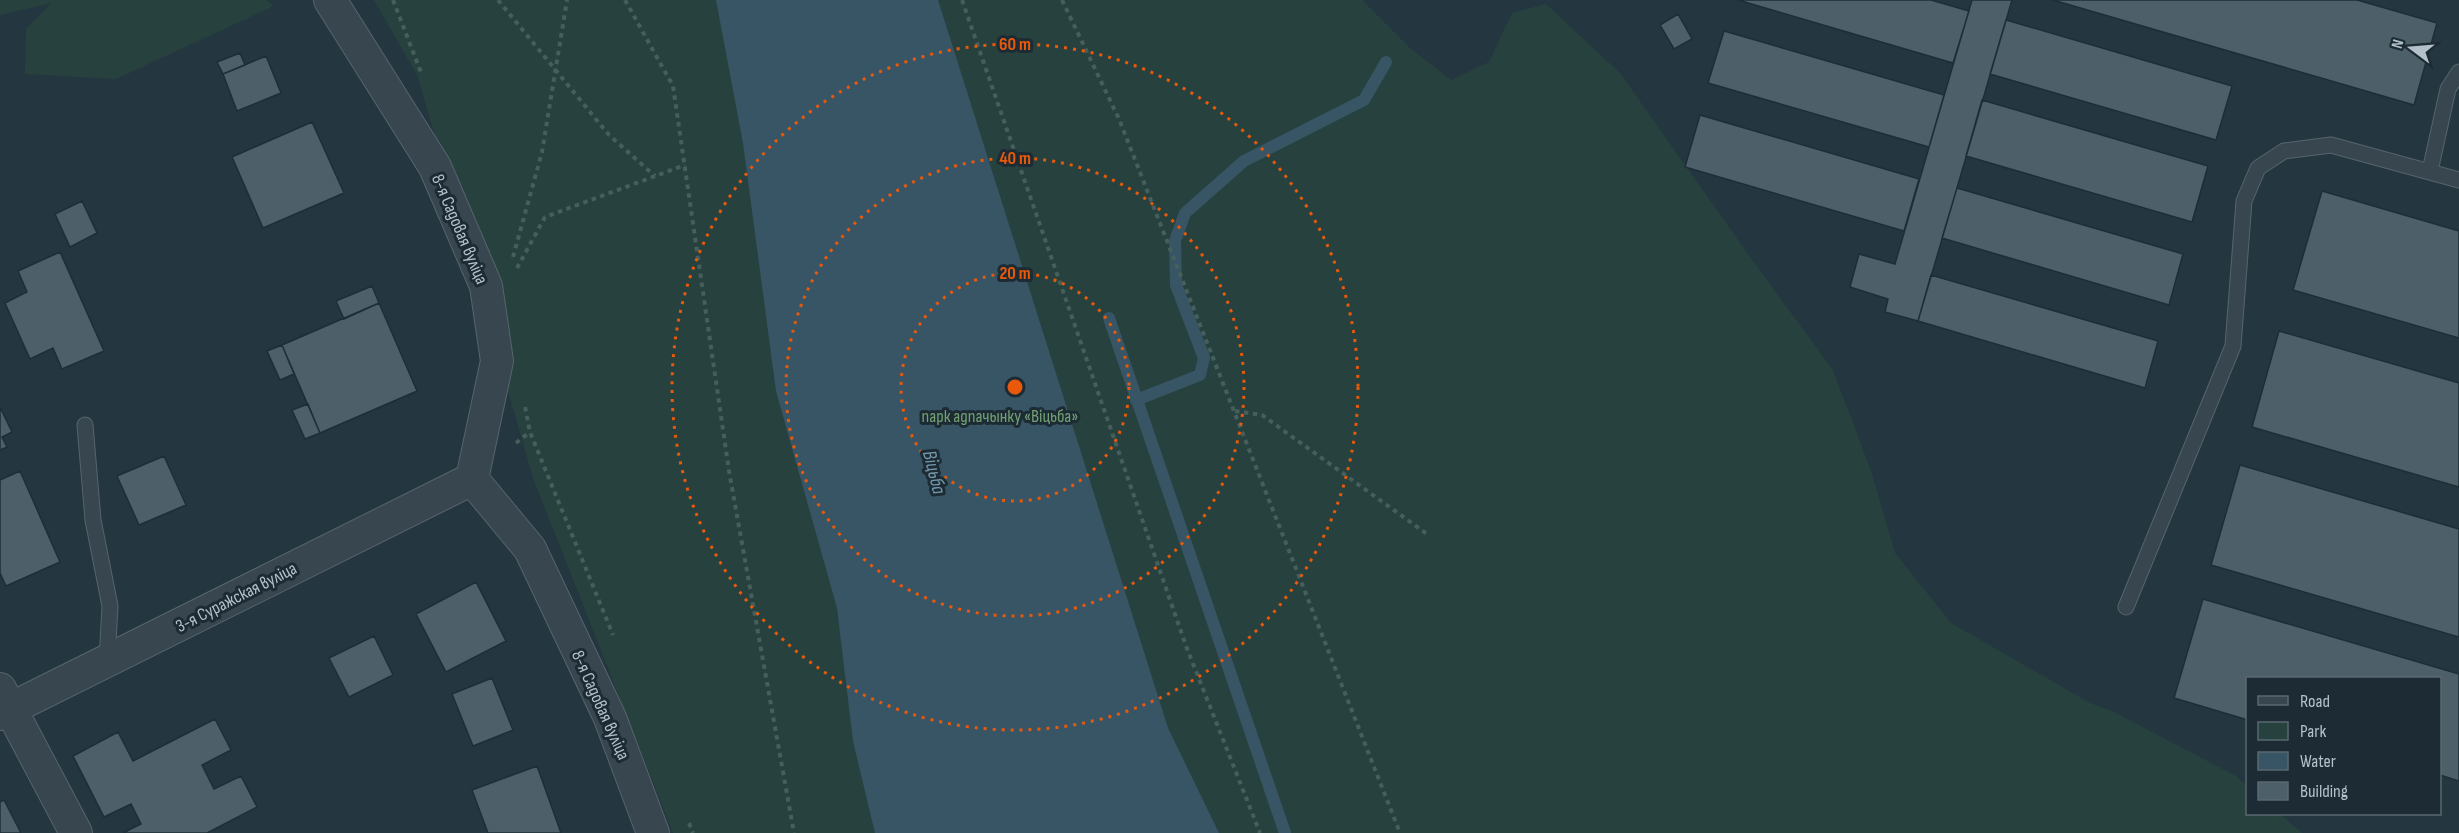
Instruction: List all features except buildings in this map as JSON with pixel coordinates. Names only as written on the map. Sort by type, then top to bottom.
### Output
[{"type":"street","name":"8-я Садовая вуліца","points":[[330,0],[435,167],[494,290],[497,361],[472,479],[530,549],[609,718],[653,833]]},
{"type":"street","name":"3-я Суражская вуліца","points":[[3,704],[107,661],[472,479]]},
{"type":"street","points":[[3,704],[76,833]]},
{"type":"lane","points":[[2430,171],[2448,89],[2459,72]]},
{"type":"lane","points":[[2126,607],[2233,346],[2244,201],[2258,168],[2284,151],[2331,145],[2459,180]]},
{"type":"lane","points":[[85,425],[93,520],[110,606],[107,661]]},
{"type":"path","points":[[498,0],[609,135],[655,176]]},
{"type":"path","points":[[494,290],[542,152],[567,0]]},
{"type":"path","points":[[626,0],[673,86],[729,471],[794,833]]},
{"type":"path","points":[[962,0],[1186,646],[1260,833]]},
{"type":"path","points":[[1062,0],[1119,119],[1400,833]]},
{"type":"path","points":[[494,290],[545,217],[685,165]]},
{"type":"path","points":[[523,398],[530,432],[617,645]]},
{"type":"path","points":[[1234,411],[1262,416],[1427,534]]},
{"type":"path","points":[[689,822],[693,833]]},
{"type":"green space","points":[[0,0],[266,0],[274,6],[116,79],[25,74],[26,29],[52,3],[0,15]]},
{"type":"green space","name":"парк адпачынку «Віцьба»","points":[[374,0],[1362,0],[1410,48],[1451,80],[1489,62],[1512,13],[1546,4],[1620,73],[1833,370],[1871,471],[1895,553],[1951,623],[2090,703],[2112,711],[2236,776],[2246,785],[2246,815],[2281,815],[2302,833],[673,833],[533,478],[418,77]]},
{"type":"water","name":"Віцьба","points":[[716,0],[938,0],[1168,728],[1219,833],[875,833],[853,741],[837,608],[776,391],[743,143]]},
{"type":"waterway","points":[[1136,400],[1200,375],[1204,358],[1176,285],[1175,241],[1185,213],[1244,161],[1364,100],[1386,62]]},
{"type":"waterway","points":[[1109,318],[1285,833]]}]
